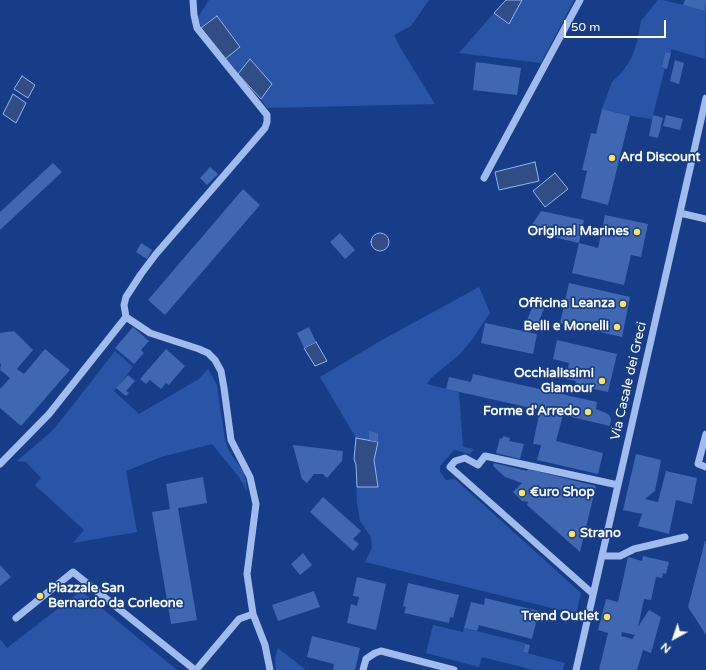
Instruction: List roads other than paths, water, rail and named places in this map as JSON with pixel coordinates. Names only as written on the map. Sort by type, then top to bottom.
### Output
[{"type":"street","points":[[192,0],[197,28],[267,115],[267,122],[265,128],[156,254],[126,297],[124,305],[126,317],[150,333],[208,353],[215,360],[220,371],[224,388],[231,440],[250,477],[256,504],[247,574],[253,614],[265,645],[270,670]]},
{"type":"street","points":[[484,178],[580,0]]},
{"type":"street","name":"Via Casale dei Greci","points":[[576,670],[706,98]]},
{"type":"street","points":[[680,213],[706,219]]},
{"type":"street","points":[[0,464],[49,414],[126,317]]},
{"type":"street","points":[[706,434],[698,464],[706,467]]},
{"type":"street","points":[[594,594],[450,467],[455,461],[465,458],[478,465],[485,456],[618,486]]},
{"type":"street","points":[[602,556],[620,556],[634,548],[685,538]]},
{"type":"street","points":[[16,618],[73,572],[195,670],[239,619],[253,614]]},
{"type":"street","points":[[363,670],[366,659],[374,653],[381,651],[454,670]]},
{"type":"place","name":"Ard Discount","points":[[612,158]]},
{"type":"place","name":"Original Marines","points":[[637,232]]},
{"type":"place","name":"Officina Leanza","points":[[623,304]]},
{"type":"place","name":"Belli e Monelli","points":[[617,327]]},
{"type":"place","name":"Occhialissimi Glamour","points":[[602,381]]},
{"type":"place","name":"Forme d'Arredo","points":[[588,412]]},
{"type":"place","name":"€uro Shop","points":[[522,493]]},
{"type":"place","name":"Strano","points":[[572,534]]},
{"type":"place","name":"Piazzale San Bernardo da Corleone","points":[[40,596]]},
{"type":"place","name":"Trend Outlet","points":[[607,617]]}]
